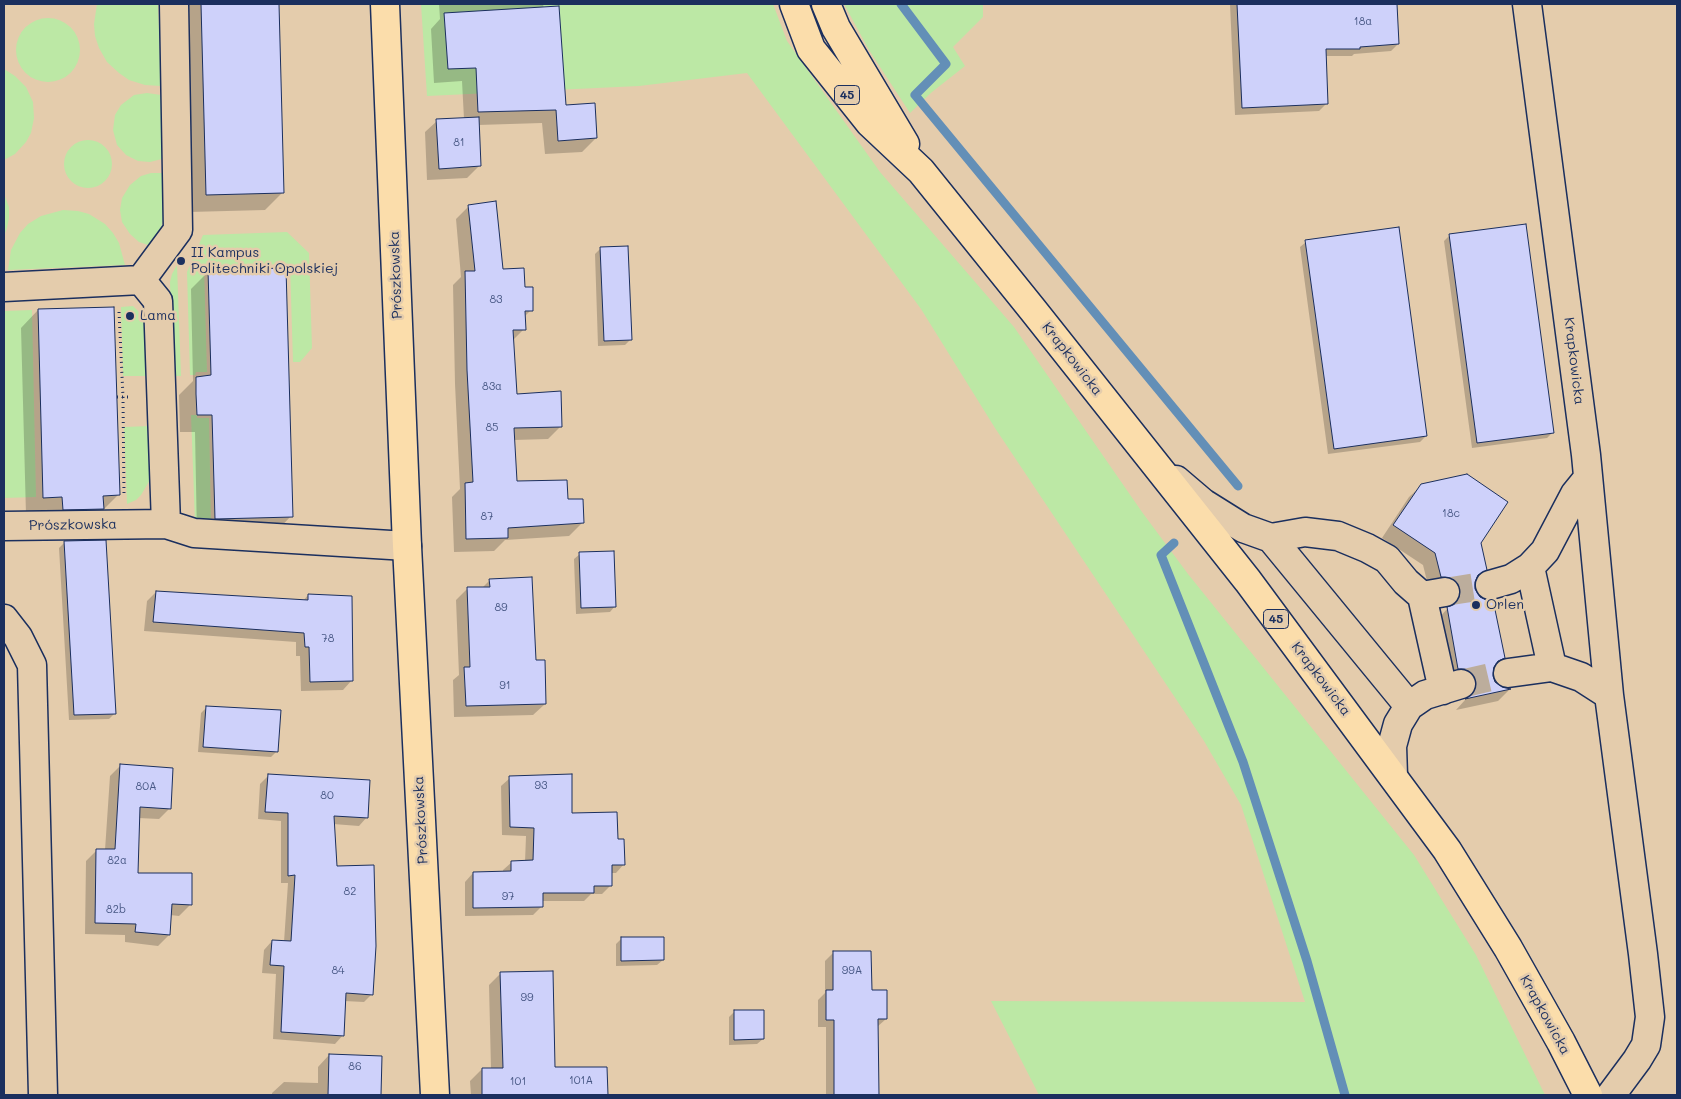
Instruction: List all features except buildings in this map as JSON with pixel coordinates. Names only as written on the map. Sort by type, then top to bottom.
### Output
[{"type":"main road","name":"Prószkowska","points":[[385,4],[407,546],[435,1095]]},
{"type":"main road","name":"Krapkowicka","points":[[794,4],[811,49],[870,123],[921,171]]},
{"type":"main road","name":"Krapkowicka","points":[[826,4],[836,28],[921,171],[1248,581],[1447,850],[1503,940],[1588,1095]]},
{"type":"street","points":[[141,280],[178,230],[174,4]]},
{"type":"street","name":"Krapkowicka","points":[[1527,4],[1588,478],[1609,695],[1644,954],[1650,1018],[1646,1045],[1611,1095]]},
{"type":"street","points":[[4,287],[141,280]]},
{"type":"street","points":[[141,280],[158,301],[166,524]]},
{"type":"street","points":[[1150,458],[1203,503],[1243,528],[1271,538],[1305,532],[1338,536],[1387,559],[1406,582],[1433,594],[1452,687],[1425,695],[1409,706],[1398,724],[1392,746],[1393,776]]},
{"type":"street","points":[[1490,585],[1511,579],[1530,567],[1545,551],[1575,494],[1588,478]]},
{"type":"street","name":"Prószkowska","points":[[7,526],[166,524],[194,532],[407,546]]},
{"type":"street","points":[[1271,538],[1409,706]]},
{"type":"street","points":[[1530,567],[1552,667]]},
{"type":"street","points":[[4,619],[18,637],[32,665],[43,1095]]},
{"type":"street","points":[[1508,673],[1552,667],[1581,677],[1609,695]]},
{"type":"path","points":[[119,310],[123,397],[124,497]]},
{"type":"green space","points":[[97,4],[158,4],[161,86],[145,85],[129,80],[107,62],[95,36],[94,24]]},
{"type":"green space","points":[[421,4],[773,4],[787,41],[880,172],[1014,327],[1142,512],[1188,574],[1414,855],[1476,955],[1545,1095],[1039,1095],[991,1001],[1305,1002],[1241,805],[1204,741],[995,428],[921,309],[747,73],[639,86],[427,96]]},
{"type":"green space","points":[[844,4],[983,4],[983,17],[953,47],[965,66],[932,92],[910,113],[869,50]]},
{"type":"green space","points":[[48,18],[60,20],[71,27],[78,38],[80,50],[78,62],[71,73],[60,80],[48,82],[36,80],[25,73],[18,62],[16,50],[18,38],[25,27],[36,20]]},
{"type":"green space","points":[[4,69],[15,76],[26,87],[33,102],[34,118],[31,133],[26,142],[15,154],[4,160]]},
{"type":"green space","points":[[147,93],[161,95],[162,159],[150,162],[138,161],[126,155],[117,145],[113,130],[115,115],[121,105],[134,95]]},
{"type":"green space","points":[[83,140],[93,140],[105,147],[112,159],[112,169],[105,181],[93,188],[83,188],[75,184],[68,177],[64,169],[64,159],[68,151],[75,144]]},
{"type":"green space","points":[[151,173],[163,173],[164,217],[160,232],[151,246],[139,242],[130,234],[122,222],[120,210],[122,198],[130,185],[141,176]]},
{"type":"green space","points":[[4,194],[9,207],[9,218],[4,236]]},
{"type":"green space","points":[[63,210],[89,214],[105,224],[119,243],[125,265],[8,270],[11,250],[20,233],[28,224],[41,216]]},
{"type":"green space","points":[[287,232],[309,253],[312,348],[300,362],[293,362],[290,264],[204,266],[207,372],[196,372],[195,375],[190,375],[187,272],[203,235]]},
{"type":"green space","points":[[177,265],[181,376],[173,376],[170,282]]},
{"type":"green space","points":[[133,306],[141,314],[147,328],[149,376],[123,376],[121,307]]},
{"type":"green space","points":[[32,310],[36,497],[4,498],[4,311]]},
{"type":"green space","points":[[191,415],[197,415],[197,418],[209,418],[211,523],[195,522]]},
{"type":"green space","points":[[150,426],[152,470],[150,480],[141,495],[136,500],[127,504],[124,427]]},
{"type":"waterway","points":[[901,4],[946,64],[915,95],[1238,486]]},
{"type":"waterway","points":[[1174,543],[1161,555],[1243,762],[1307,961],[1345,1095]]},
{"type":"tunnel","points":[[1445,592],[1490,585]]},
{"type":"tunnel","points":[[1461,684],[1508,673]]},
{"type":"place","name":"II Kampus Politechniki Opolskiej","points":[[181,261]]},
{"type":"place","name":"Lama","points":[[130,316]]},
{"type":"place","name":"Orlen","points":[[1476,605]]}]
